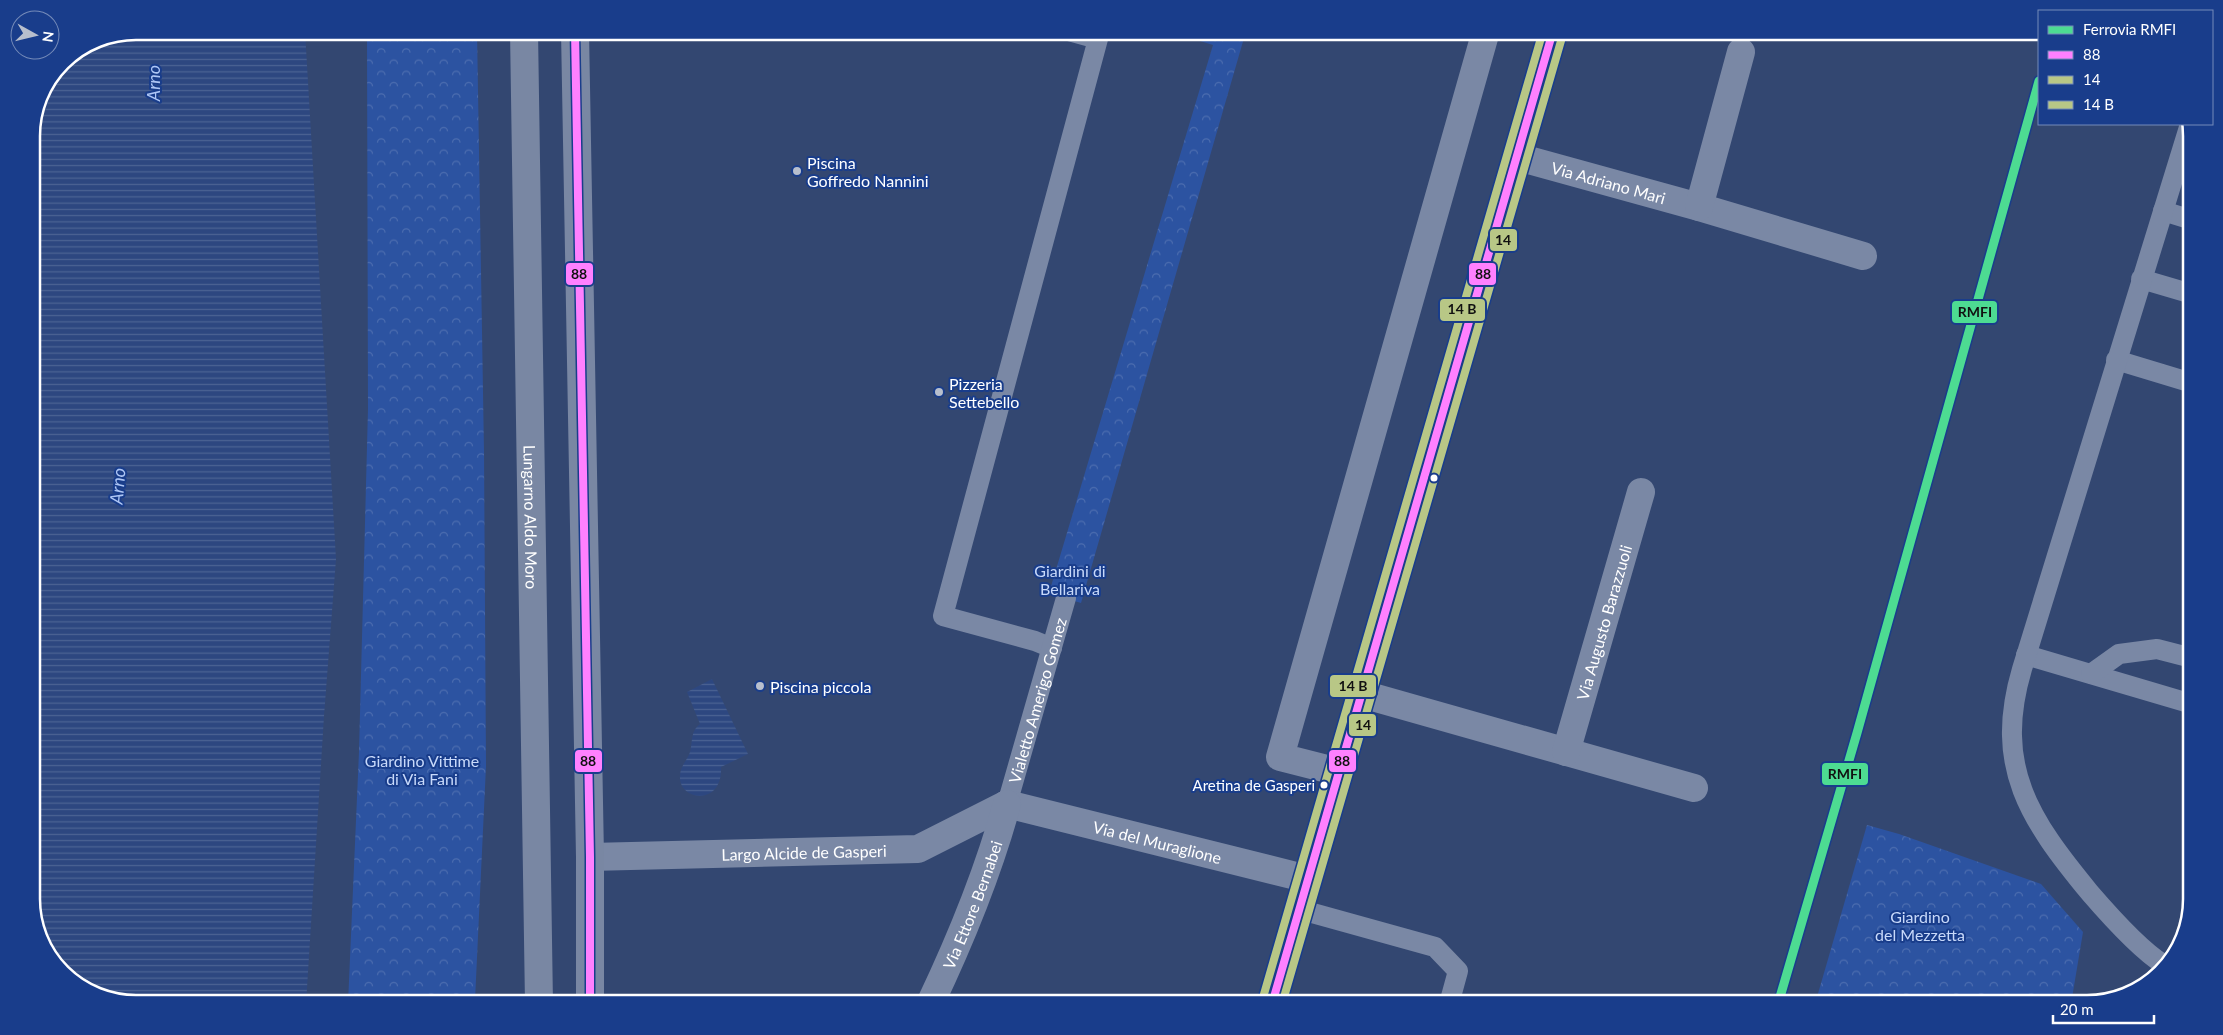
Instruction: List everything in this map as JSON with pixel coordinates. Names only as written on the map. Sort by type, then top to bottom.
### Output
[{"type":"main road","name":"Lungarno Aldo Moro","points":[[524,40],[539,995]]},
{"type":"main road","points":[[575,40],[590,858],[590,995]]},
{"type":"street","points":[[1339,772],[1280,757],[1483,40]]},
{"type":"street","points":[[1274,995],[1550,40]]},
{"type":"street","points":[[1699,207],[1741,52]]},
{"type":"street","name":"Via Adriano Mari","points":[[1518,157],[1699,207],[1863,256]]},
{"type":"street","name":"Via Augusto Barazzuoli","points":[[1566,752],[1641,492]]},
{"type":"street","points":[[1362,694],[1694,788]]},
{"type":"street","name":"Largo Alcide de Gasperi","points":[[590,858],[918,849],[1007,804]]},
{"type":"street","name":"Via del Muraglione","points":[[1007,804],[1308,879]]},
{"type":"street","name":"Via Ettore Bernabei","points":[[934,995],[964,932],[986,872],[1007,804]]},
{"type":"lane","points":[[1052,648],[1035,641],[943,616],[1098,40]]},
{"type":"lane","points":[[2160,962],[2111,918],[2061,857],[2032,813],[2014,765],[2011,743],[2014,696],[2183,147]]},
{"type":"lane","points":[[2163,211],[2183,217]]},
{"type":"lane","points":[[2141,279],[2183,291]]},
{"type":"lane","points":[[2116,360],[2183,380]]},
{"type":"lane","name":"Vialetto Amerigo Gomez","points":[[1007,804],[1066,598]]},
{"type":"lane","points":[[2091,674],[2119,654],[2157,648],[2183,655]]},
{"type":"lane","points":[[2026,655],[2183,701]]},
{"type":"lane","points":[[1298,909],[1435,947],[1458,971],[1451,995]]},
{"type":"green space","name":"Giardino Vittime di Via Fani","points":[[367,40],[477,40],[484,452],[486,766],[475,995],[348,995],[359,752],[368,409]]},
{"type":"green space","name":"Giardini di Bellariva","points":[[1197,40],[1243,40],[1081,603],[1049,593],[1213,45]]},
{"type":"green space","name":"Giardino del Mezzetta","points":[[1867,825],[1899,834],[2041,884],[2083,932],[2072,995],[1818,995]]},
{"type":"water","name":"Arno","points":[[136,40],[306,40],[336,559],[307,995],[129,995],[99,988],[77,975],[68,967],[60,958],[47,936],[40,906],[40,129],[47,99],[60,77],[82,56],[111,43]]},
{"type":"water","points":[[712,679],[748,754],[721,767],[720,780],[715,789],[708,794],[700,796],[686,791],[681,784],[680,776],[681,769],[690,752],[693,733],[700,724],[687,692]]},
{"type":"rail line","name":"RMFI","points":[[1781,995],[1857,733],[2038,85]]},
{"type":"transit line","name":"88","points":[[575,40],[590,857],[590,995]]},
{"type":"transit line","points":[[1264,995],[1540,40]]},
{"type":"transit line","name":"88","points":[[1275,995],[1550,40]]},
{"type":"transit line","name":"14","points":[[1285,995],[1561,40]]},
{"type":"place","name":"Piscina Goffredo Nannini","points":[[797,171]]},
{"type":"place","name":"Pizzeria Settebello","points":[[939,392]]},
{"type":"place","name":"Piscina piccola","points":[[760,686]]},
{"type":"place","name":"Aretina de Gasperi","points":[[1324,785]]}]
